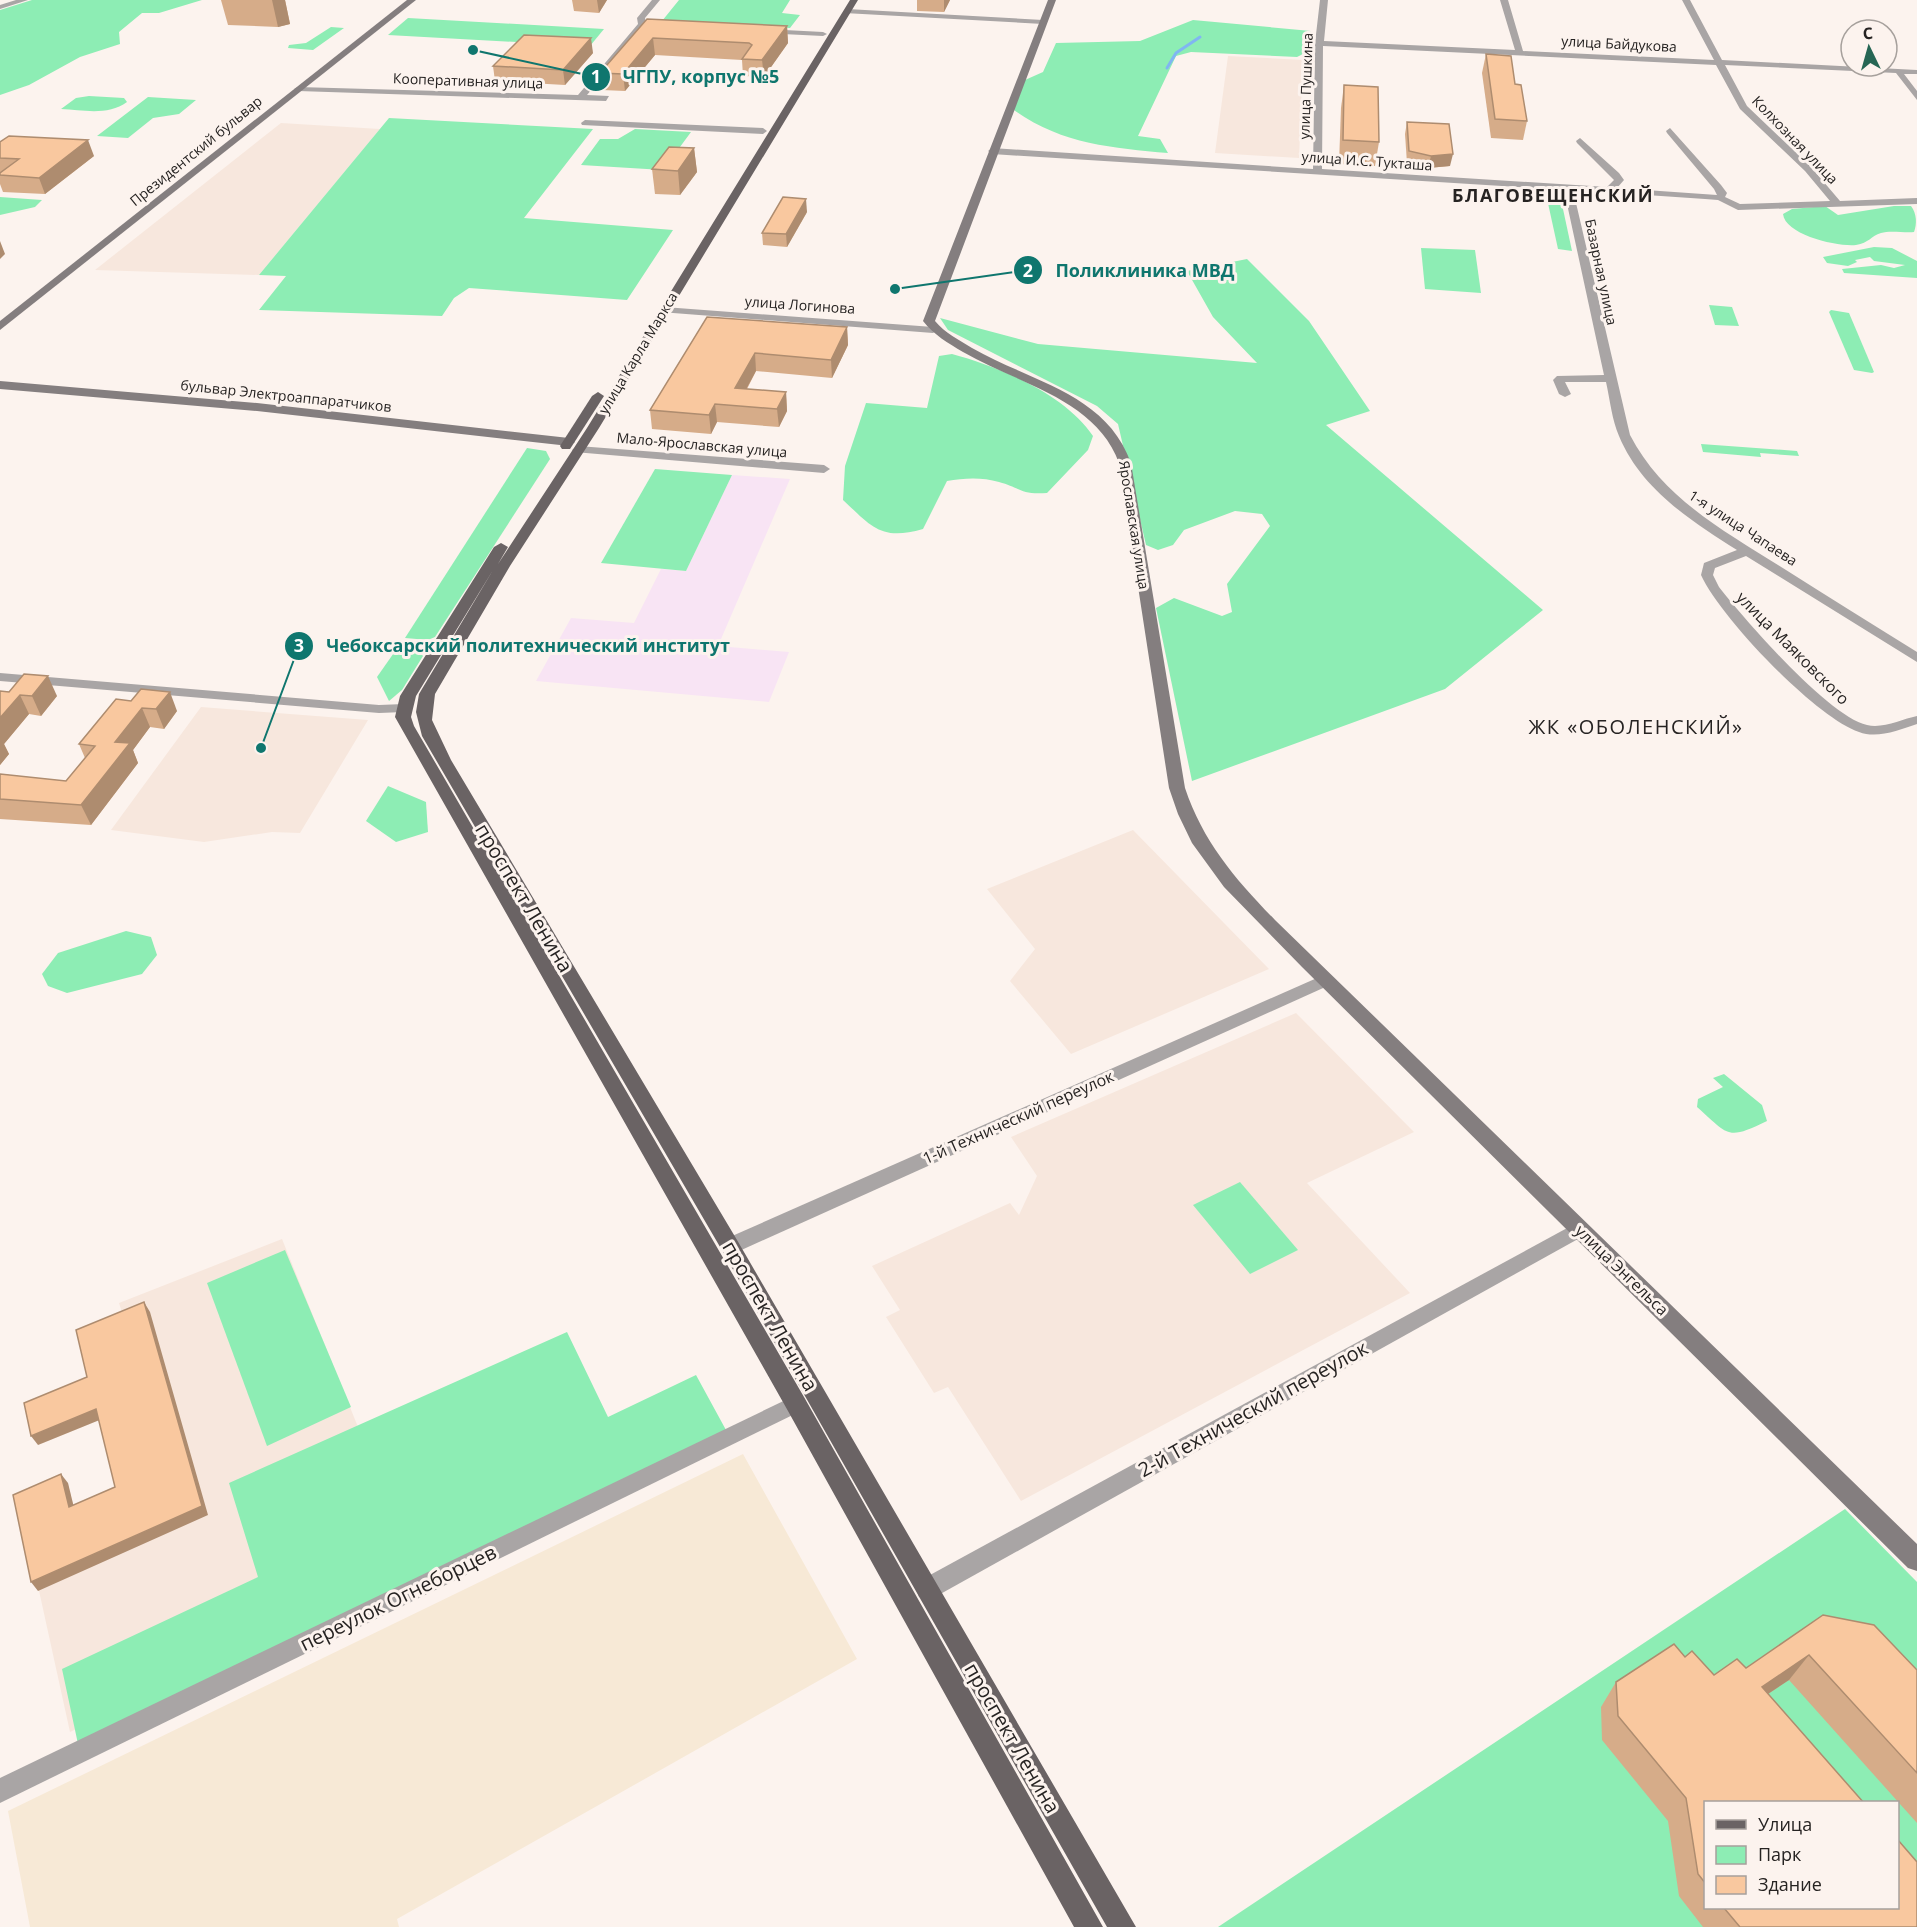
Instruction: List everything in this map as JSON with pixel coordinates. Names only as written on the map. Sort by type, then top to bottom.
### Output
[{"type":"main road","name":"улица Карла Маркса","points":[[768,131],[823,34],[846,0]]},
{"type":"main road","name":"улица Карла Маркса","points":[[413,707],[415,683],[571,447],[768,131],[854,0]]},
{"type":"main road","name":"проспект Ленина","points":[[413,707],[422,717],[490,858],[717,1244],[942,1639],[1122,1927]]},
{"type":"main road","name":"проспект Ленина","points":[[942,1639],[1089,1927]]},
{"type":"street","points":[[0,7],[24,0]]},
{"type":"street","points":[[580,98],[642,24],[641,18],[656,0]]},
{"type":"street","points":[[933,330],[928,321],[929,314],[1052,0]]},
{"type":"street","name":"улица Пушкина","points":[[1317,172],[1319,43],[1324,0]]},
{"type":"street","points":[[1504,0],[1520,53]]},
{"type":"street","name":"Колхозная улица","points":[[1686,0],[1743,107],[1808,169],[1836,202]]},
{"type":"street","name":"Президентский бульвар","points":[[0,327],[293,88],[405,2]]},
{"type":"street","points":[[847,11],[1043,22]]},
{"type":"street","points":[[642,24],[653,25]]},
{"type":"street","points":[[752,30],[823,34]]},
{"type":"street","name":"улица Байдукова","points":[[1319,43],[1839,68]]},
{"type":"street","name":"улица Байдукова","points":[[1899,71],[1917,72]]},
{"type":"street","points":[[1899,72],[1917,97]]},
{"type":"street","name":"Кооперативная улица","points":[[293,88],[606,98],[599,106]]},
{"type":"street","name":"Президентский бульвар","points":[[0,317],[271,106]]},
{"type":"street","points":[[592,115],[585,123],[768,131]]},
{"type":"street","points":[[1670,131],[1718,187],[1722,193],[1720,198]]},
{"type":"street","points":[[1580,141],[1619,180],[1609,190]]},
{"type":"street","name":"улица И.С. Тукташа","points":[[992,151],[1720,198],[1738,207]]},
{"type":"street","name":"Базарная улица","points":[[1568,187],[1610,376]]},
{"type":"street","name":"Колхозная улица","points":[[1738,207],[1917,201]]},
{"type":"street","name":"улица Логинова","points":[[658,310],[933,330]]},
{"type":"street","name":"Ярославская улица","points":[[933,330],[956,344],[1084,407],[1104,423],[1118,443],[1125,463],[1164,716],[1182,806],[1193,832],[1226,877],[1326,980]]},
{"type":"street","points":[[1565,394],[1559,380],[1562,378],[1602,380],[1610,376]]},
{"type":"street","name":"1-я улица Чапаева","points":[[1610,376],[1624,435],[1647,473],[1684,509],[1917,658]]},
{"type":"street","name":"бульвар Электроаппаратчиков","points":[[0,385],[257,407],[571,447]]},
{"type":"street","name":"бульвар Электроаппаратчиков","points":[[0,391],[282,416],[571,447]]},
{"type":"street","name":"Мало-Ярославская улица","points":[[571,447],[824,469]]},
{"type":"street","name":"улица Маяковского","points":[[1747,551],[1709,566],[1707,575],[1713,588],[1817,701],[1839,719],[1863,729],[1875,730],[1917,720]]},
{"type":"street","points":[[0,677],[379,709],[413,707]]},
{"type":"street","name":"улица Энгельса","points":[[1326,980],[1917,1560]]},
{"type":"street","name":"1-й Технический переулок","points":[[717,1244],[1326,980]]},
{"type":"street","name":"2-й Технический переулок","points":[[917,1595],[1580,1229]]},
{"type":"street","name":"переулок Огнеборцев","points":[[0,1791],[806,1400]]},
{"type":"shaded area","points":[[1228,56],[1303,60],[1299,158],[1215,153]]},
{"type":"shaded area","points":[[281,123],[380,129],[259,275],[95,270]]},
{"type":"shaded area","points":[[732,475],[790,479],[718,646],[789,652],[769,702],[536,681],[571,618],[634,623],[661,569],[686,571]]},
{"type":"shaded area","points":[[201,707],[368,720],[300,833],[272,832],[204,842],[111,830]]},
{"type":"shaded area","points":[[1133,830],[1269,969],[1071,1054],[1010,981],[1035,949],[987,889]]},
{"type":"shaded area","points":[[1296,1013],[1414,1132],[1307,1183],[1410,1293],[1021,1501],[948,1387],[934,1393],[886,1317],[900,1310],[872,1266],[1010,1203],[1019,1215],[1037,1176],[1011,1137]]},
{"type":"shaded area","points":[[282,1239],[415,1568],[70,1732],[20,1504],[68,1483],[76,1516],[122,1496],[102,1419],[38,1445],[93,1387],[125,1322],[119,1303]]},
{"type":"shaded area","points":[[743,1454],[857,1659],[397,1919],[399,1927],[30,1927],[8,1811]]},
{"type":"green space","points":[[32,0],[202,0],[159,13],[142,13],[119,32],[120,44],[80,57],[29,85],[0,95],[0,10]]},
{"type":"green space","points":[[679,0],[790,0],[782,13],[800,15],[790,28],[662,21]]},
{"type":"green space","points":[[408,18],[604,29],[590,46],[388,35]]},
{"type":"green space","points":[[1193,20],[1311,31],[1305,53],[1297,57],[1191,52],[1176,56],[1138,136],[1160,139],[1168,153],[1107,146],[1069,137],[1050,130],[1014,110],[1025,80],[1043,72],[1056,43],[1140,41]]},
{"type":"green space","points":[[331,27],[344,28],[313,50],[288,48],[289,45],[306,43]]},
{"type":"green space","points":[[89,96],[124,98],[127,102],[104,111],[61,109],[76,98]]},
{"type":"green space","points":[[148,97],[196,100],[179,114],[153,118],[128,138],[97,136]]},
{"type":"green space","points":[[389,118],[593,129],[524,218],[673,230],[627,300],[469,288],[454,298],[442,316],[259,310],[286,276],[259,275]]},
{"type":"green space","points":[[635,129],[691,132],[663,170],[581,165],[600,139],[618,139]]},
{"type":"green space","points":[[1546,194],[1560,195],[1572,251],[1558,249]]},
{"type":"green space","points":[[0,197],[42,200],[35,207],[0,215]]},
{"type":"green space","points":[[1825,206],[1838,215],[1894,206],[1911,206],[1915,216],[1915,229],[1914,232],[1881,233],[1856,245],[1837,244],[1802,234],[1786,221],[1783,214],[1792,209]]},
{"type":"green space","points":[[1874,247],[1892,248],[1917,261],[1917,278],[1844,273],[1842,269],[1881,265],[1894,268],[1905,265],[1874,261],[1870,257],[1855,260],[1857,262],[1848,266],[1827,263],[1823,257]]},
{"type":"green space","points":[[1421,248],[1475,250],[1481,293],[1425,289]]},
{"type":"green space","points":[[1247,259],[1309,321],[1370,411],[1326,425],[1543,610],[1445,689],[1192,781],[1156,608],[1174,598],[1222,616],[1232,612],[1227,584],[1270,526],[1262,514],[1235,511],[1184,530],[1173,545],[1158,550],[1146,545],[1118,424],[1097,406],[948,330],[940,318],[1038,344],[1257,363],[1213,317],[1187,271]]},
{"type":"green space","points":[[1709,305],[1732,307],[1739,326],[1715,325]]},
{"type":"green space","points":[[1831,310],[1849,313],[1874,372],[1854,370],[1829,312]]},
{"type":"green space","points":[[952,354],[990,366],[1030,384],[1066,407],[1093,436],[1088,450],[1047,493],[1026,492],[986,479],[947,481],[923,529],[897,533],[878,529],[843,500],[845,466],[866,403],[927,408],[939,356]]},
{"type":"green space","points":[[1701,444],[1797,451],[1799,456],[1760,453],[1761,457],[1703,452]]},
{"type":"green space","points":[[527,448],[546,451],[550,459],[435,637],[428,640],[405,638]]},
{"type":"green space","points":[[655,469],[732,475],[686,571],[601,563]]},
{"type":"green space","points":[[398,647],[418,650],[423,656],[402,690],[389,701],[377,677]]},
{"type":"green space","points":[[388,786],[426,802],[428,832],[396,842],[366,821]]},
{"type":"green space","points":[[126,931],[151,937],[157,955],[142,974],[67,993],[48,986],[42,974],[58,953]]},
{"type":"green space","points":[[1724,1074],[1762,1105],[1767,1121],[1743,1131],[1729,1132],[1722,1129],[1697,1107],[1698,1099],[1723,1087],[1713,1078]]},
{"type":"green space","points":[[1240,1182],[1298,1250],[1250,1274],[1193,1205]]},
{"type":"green space","points":[[285,1250],[351,1407],[267,1446],[207,1283]]},
{"type":"green space","points":[[567,1332],[608,1417],[696,1375],[726,1430],[78,1744],[62,1669],[258,1577],[229,1483]]},
{"type":"green space","points":[[1845,1509],[1917,1582],[1917,1927],[1218,1927]]},
{"type":"building","points":[[647,19],[787,26],[762,60],[742,59],[752,45],[749,43],[653,38],[623,74],[600,73]]},
{"type":"building","points":[[524,35],[591,38],[563,70],[493,66]]},
{"type":"building","points":[[1486,54],[1511,56],[1515,84],[1521,85],[1527,121],[1495,119]]},
{"type":"building","points":[[1344,85],[1378,87],[1379,142],[1343,140]]},
{"type":"building","points":[[1407,122],[1449,124],[1453,154],[1431,156],[1409,151]]},
{"type":"building","points":[[9,136],[88,140],[39,178],[0,175],[19,159],[0,158],[0,142]]},
{"type":"building","points":[[669,147],[694,148],[678,171],[652,169]]},
{"type":"building","points":[[783,197],[806,199],[786,234],[762,233]]},
{"type":"building","points":[[707,317],[847,327],[831,360],[755,353],[735,388],[786,392],[777,409],[715,404],[709,415],[650,410]]},
{"type":"building","points":[[24,674],[48,676],[32,696],[20,695],[0,718],[0,691],[9,692]]},
{"type":"building","points":[[141,689],[170,692],[156,709],[142,708],[115,742],[130,743],[81,805],[0,799],[0,774],[66,781],[95,746],[79,744],[116,699],[131,701]]},
{"type":"building","points":[[144,1302],[202,1506],[31,1582],[13,1495],[61,1474],[69,1507],[115,1487],[96,1409],[31,1436],[24,1403],[87,1377],[76,1330]]},
{"type":"building","points":[[1823,1615],[1874,1625],[1917,1670],[1917,1773],[1809,1655],[1762,1687],[1862,1801],[1704,1801],[1704,1882],[1698,1874],[1686,1798],[1618,1716],[1616,1682],[1674,1644],[1685,1657],[1692,1651],[1714,1675],[1737,1659],[1746,1668]]},
{"type":"building","points":[[1899,1841],[1917,1862],[1917,1927],[1740,1927],[1725,1909],[1899,1909]]},
{"type":"waterway","points":[[1167,68],[1176,53],[1200,37]]},
{"type":"place","name":"ЧГПУ, корпус №5","points":[[473,50]]},
{"type":"place","name":"Поликлиника МВД","points":[[895,289]]},
{"type":"place","name":"Чебоксарский политехнический институт","points":[[261,748]]},
{"type":"district","name":"БЛАГОВЕЩЕНСКИЙ","points":[[1553,196]]},
{"type":"district","name":"ЖК «ОБОЛЕНСКИЙ»","points":[[1636,727]]}]
